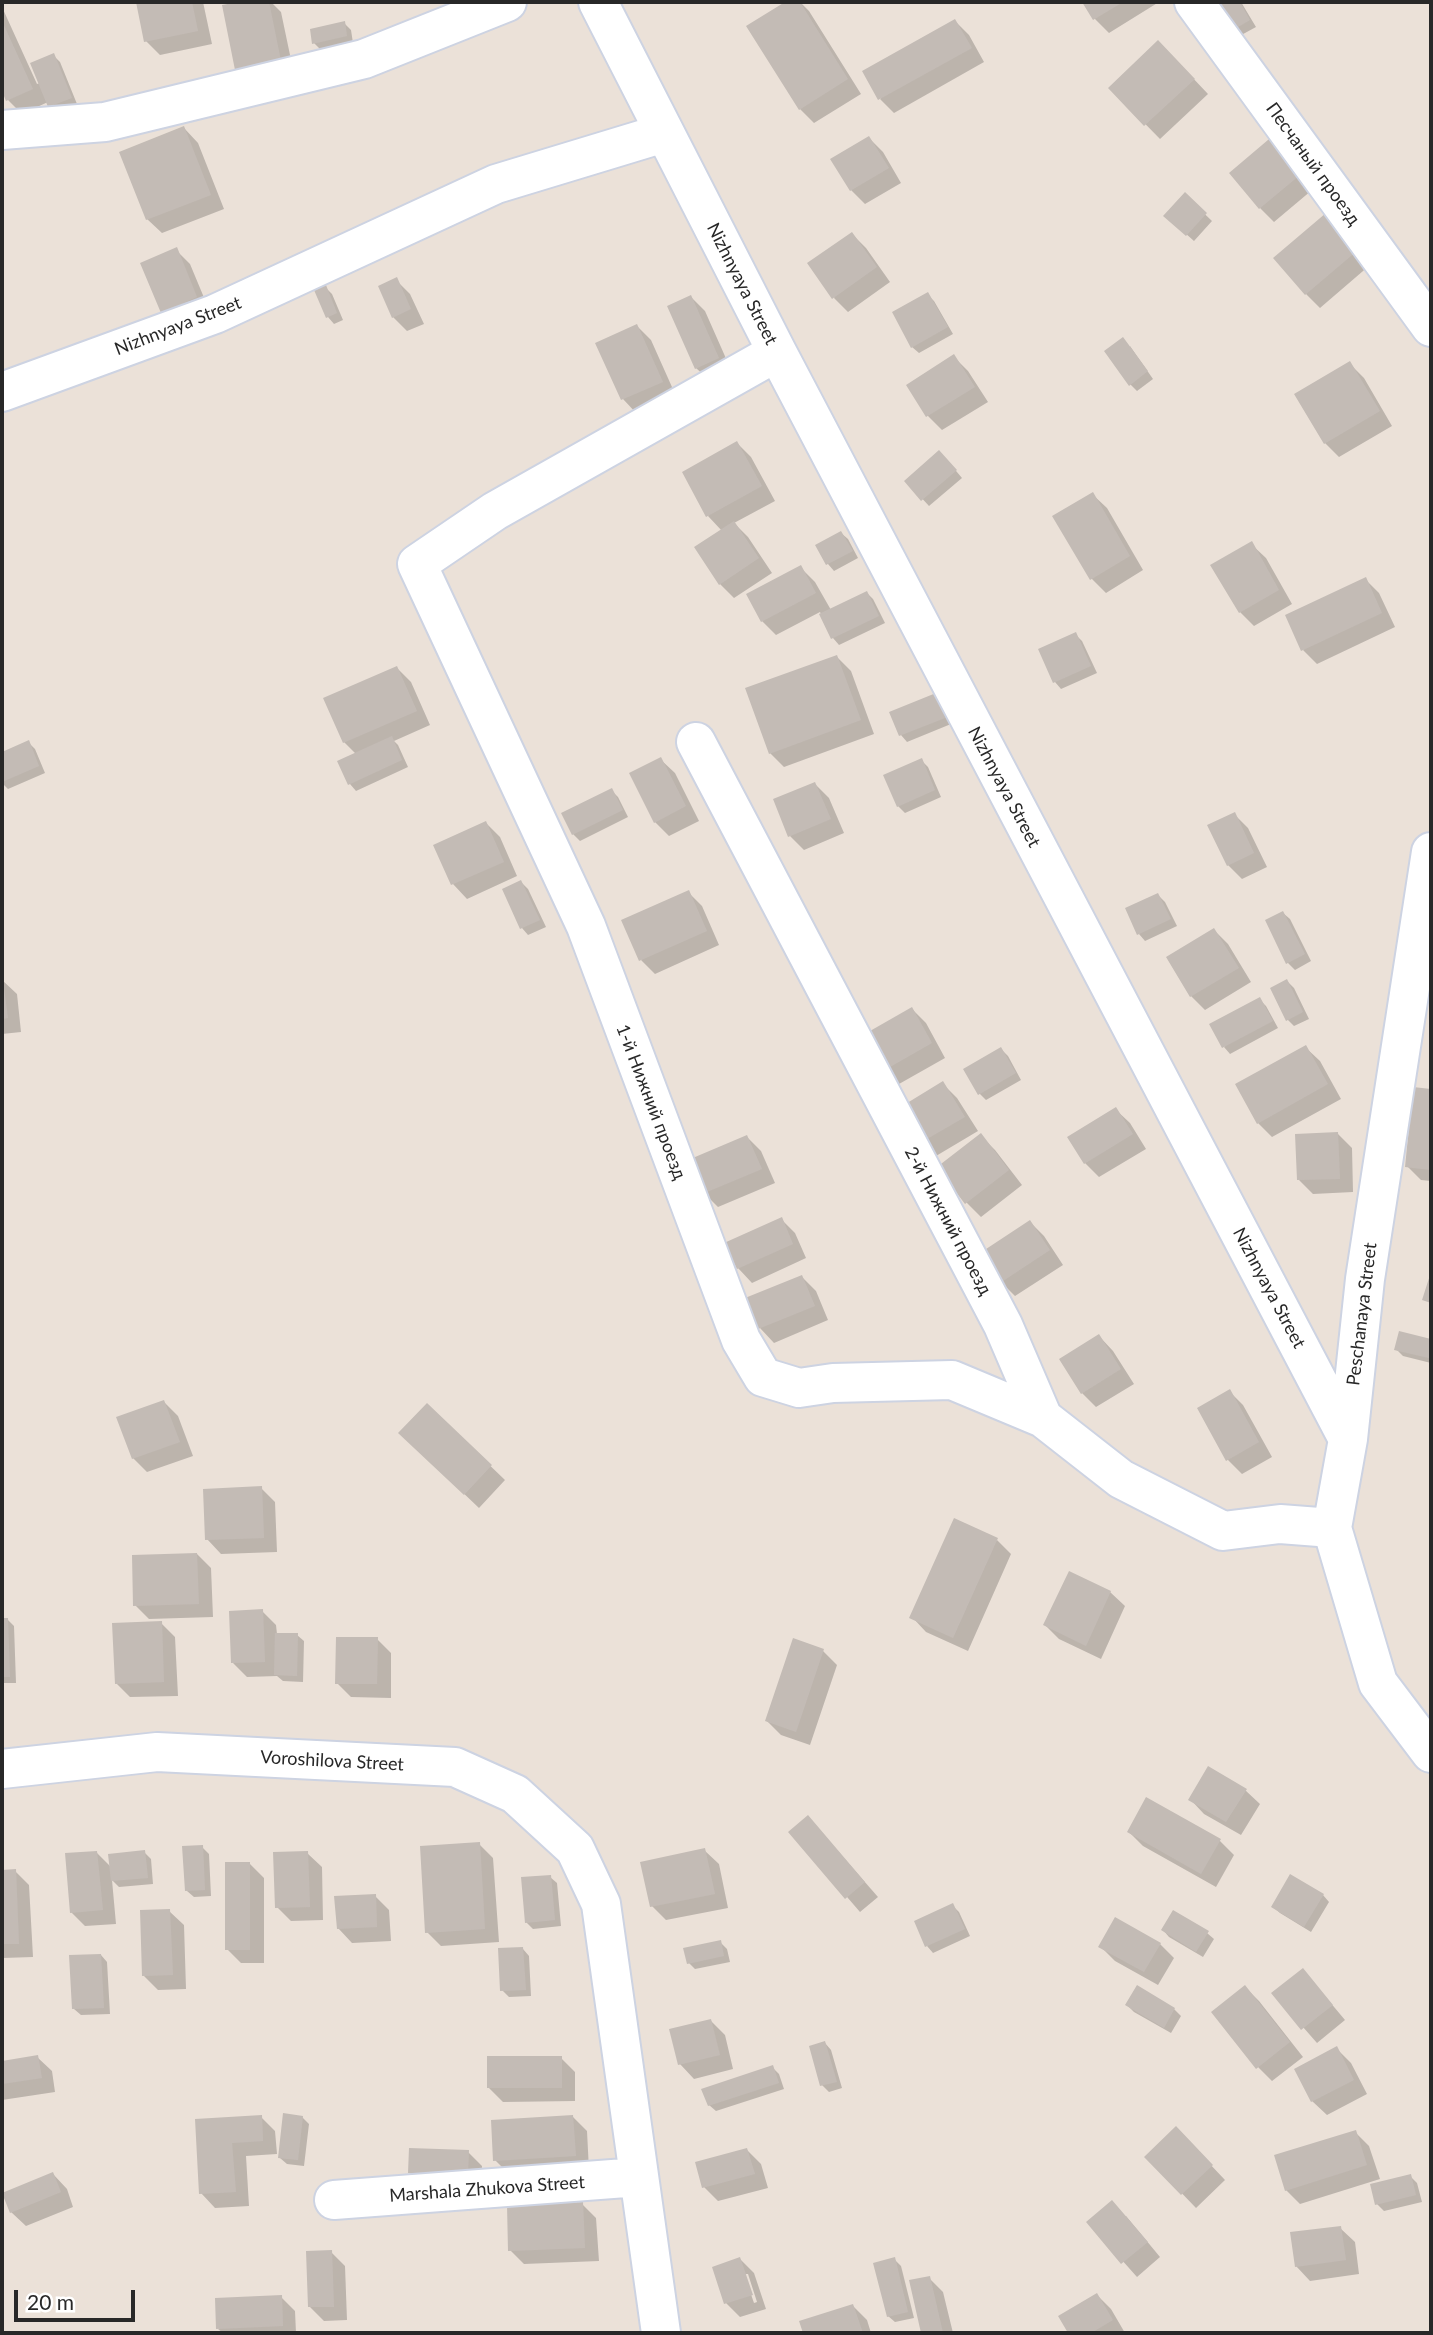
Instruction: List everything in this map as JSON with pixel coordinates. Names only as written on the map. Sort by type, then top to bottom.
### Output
[{"type":"street","points":[[2,130],[105,122],[364,59],[506,2]]},
{"type":"street","name":"Nizhnyaya Street","points":[[597,2],[777,352],[1348,1439]]},
{"type":"street","name":"Песчаный проезд","points":[[1194,2],[1431,327]]},
{"type":"street","name":"Nizhnyaya Street","points":[[2,393],[215,314],[496,184],[664,133]]},
{"type":"street","name":"1-й Нижний проезд","points":[[777,352],[495,512],[417,564],[586,926],[741,1340],[763,1377],[799,1388],[833,1383],[952,1380],[1043,1418]]},
{"type":"street","name":"2-й Нижний проезд","points":[[696,741],[1003,1325],[1043,1418],[1121,1479],[1223,1531],[1280,1524],[1332,1528]]},
{"type":"street","name":"Peschanaya Street","points":[[1431,852],[1365,1279],[1348,1439],[1332,1528],[1378,1683],[1431,1753]]},
{"type":"street","name":"Voroshilova Street","points":[[2,1769],[157,1752],[455,1767],[515,1794],[575,1849],[601,1904],[639,2177]]},
{"type":"street","points":[[639,2177],[662,2333]]},
{"type":"street","name":"Marshala Zhukova Street","points":[[334,2200],[639,2177]]},
{"type":"building","points":[[136,2],[192,2],[198,31],[144,42]]},
{"type":"building","points":[[269,2],[281,61],[235,70],[222,5]]},
{"type":"building","points":[[785,2],[800,2],[848,79],[799,110],[746,26]]},
{"type":"building","points":[[1082,2],[1123,2],[1093,20]]},
{"type":"building","points":[[1207,2],[1240,2],[1250,20],[1226,34]]},
{"type":"building","points":[[955,19],[972,48],[878,100],[862,71]]},
{"type":"building","points":[[2,21],[33,89],[6,101],[2,91]]},
{"type":"building","points":[[345,21],[347,36],[312,44],[310,29]]},
{"type":"building","points":[[1158,40],[1195,79],[1144,126],[1108,88]]},
{"type":"building","points":[[54,53],[72,98],[48,107],[30,63]]},
{"type":"building","points":[[184,126],[211,195],[146,220],[119,152]]},
{"type":"building","points":[[1275,134],[1306,170],[1259,209],[1229,173]]},
{"type":"building","points":[[869,136],[889,168],[850,191],[830,159]]},
{"type":"building","points":[[1185,192],[1207,213],[1186,236],[1163,216]]},
{"type":"building","points":[[1326,213],[1358,250],[1305,295],[1273,258]]},
{"type":"building","points":[[852,232],[877,267],[832,299],[807,263]]},
{"type":"building","points":[[177,247],[197,297],[161,313],[140,263]]},
{"type":"building","points":[[397,277],[411,309],[392,318],[378,286]]},
{"type":"building","points":[[326,285],[337,313],[326,318],[314,290]]},
{"type":"building","points":[[928,292],[948,327],[911,348],[892,312]]},
{"type":"building","points":[[691,295],[719,358],[695,369],[667,306]]},
{"type":"building","points":[[637,324],[663,382],[621,400],[595,343]]},
{"type":"building","points":[[1123,337],[1148,371],[1129,386],[1104,351]]},
{"type":"building","points":[[954,354],[975,387],[926,417],[906,385]]},
{"type":"building","points":[[1350,361],[1380,411],[1324,444],[1294,394]]},
{"type":"building","points":[[737,441],[762,486],[706,517],[682,472]]},
{"type":"building","points":[[939,450],[957,470],[921,501],[904,481]]},
{"type":"building","points":[[1093,492],[1130,556],[1090,580],[1052,516]]},
{"type":"building","points":[[734,521],[759,558],[719,585],[694,547]]},
{"type":"building","points":[[841,531],[853,551],[826,565],[815,545]]},
{"type":"building","points":[[1252,541],[1279,590],[1239,613],[1210,565]]},
{"type":"building","points":[[801,565],[816,593],[761,622],[746,594]]},
{"type":"building","points":[[1366,577],[1382,613],[1301,651],[1285,615]]},
{"type":"building","points":[[867,591],[879,616],[831,639],[819,614]]},
{"type":"building","points":[[1076,632],[1091,666],[1053,683],[1038,649]]},
{"type":"building","points":[[837,655],[861,720],[769,754],[745,688]]},
{"type":"building","points":[[397,666],[417,711],[343,743],[323,698]]},
{"type":"building","points":[[936,693],[945,718],[899,736],[889,712]]},
{"type":"building","points":[[392,736],[402,760],[348,785],[337,761]]},
{"type":"building","points":[[29,740],[39,766],[2,782],[2,752]]},
{"type":"building","points":[[661,757],[686,806],[654,823],[629,773]]},
{"type":"building","points":[[922,758],[935,790],[897,807],[883,775]]},
{"type":"building","points":[[815,782],[831,819],[788,837],[773,799]]},
{"type":"building","points":[[612,788],[623,810],[572,835],[561,813]]},
{"type":"building","points":[[1235,812],[1254,853],[1227,866],[1207,825]]},
{"type":"building","points":[[486,821],[504,862],[451,885],[433,845]]},
{"type":"building","points":[[521,880],[540,920],[520,929],[502,889]]},
{"type":"building","points":[[689,890],[707,931],[639,961],[621,920]]},
{"type":"building","points":[[1158,893],[1171,919],[1137,935],[1125,908]]},
{"type":"building","points":[[1283,911],[1305,954],[1286,964],[1265,920]]},
{"type":"building","points":[[1214,928],[1239,968],[1190,997],[1166,957]]},
{"type":"building","points":[[1287,979],[1303,1012],[1286,1021],[1270,988]]},
{"type":"building","points":[[2,981],[8,1018],[2,1019]]},
{"type":"building","points":[[1260,997],[1273,1021],[1222,1048],[1209,1024]]},
{"type":"building","points":[[912,1007],[932,1043],[883,1071],[863,1035]]},
{"type":"building","points":[[1306,1045],[1328,1084],[1257,1124],[1235,1084]]},
{"type":"building","points":[[1001,1047],[1016,1073],[978,1095],[963,1069]]},
{"type":"building","points":[[943,1081],[965,1117],[920,1143],[899,1108]]},
{"type":"building","points":[[1413,1087],[1431,1089],[1431,1170],[1405,1167]]},
{"type":"building","points":[[1116,1107],[1133,1134],[1084,1164],[1067,1137]]},
{"type":"building","points":[[1338,1132],[1340,1179],[1297,1180],[1295,1134]]},
{"type":"building","points":[[981,1133],[1009,1170],[965,1204],[937,1167]]},
{"type":"building","points":[[747,1135],[762,1169],[702,1194],[688,1160]]},
{"type":"building","points":[[782,1217],[793,1244],[737,1269],[724,1243]]},
{"type":"building","points":[[1030,1220],[1050,1250],[1000,1283],[980,1253]]},
{"type":"building","points":[[1431,1272],[1431,1303],[1422,1300]]},
{"type":"building","points":[[802,1275],[815,1306],[758,1329],[745,1298]]},
{"type":"building","points":[[1399,1331],[1431,1339],[1429,1358],[1394,1350]]},
{"type":"building","points":[[1099,1334],[1121,1369],[1081,1394],[1059,1359]]},
{"type":"building","points":[[1230,1389],[1259,1442],[1226,1461],[1197,1408]]},
{"type":"building","points":[[164,1400],[180,1442],[132,1459],[116,1417]]},
{"type":"building","points":[[427,1403],[492,1465],[464,1495],[398,1433]]},
{"type":"building","points":[[262,1486],[264,1538],[205,1540],[203,1489]]},
{"type":"building","points":[[954,1518],[998,1538],[953,1638],[909,1618]]},
{"type":"building","points":[[197,1553],[199,1604],[133,1606],[132,1555]]},
{"type":"building","points":[[1069,1571],[1111,1591],[1086,1646],[1043,1625]]},
{"type":"building","points":[[263,1609],[265,1662],[231,1663],[229,1611]]},
{"type":"building","points":[[2,1618],[8,1618],[10,1677],[2,1677]]},
{"type":"building","points":[[162,1621],[164,1682],[115,1684],[112,1623]]},
{"type":"building","points":[[275,1633],[298,1633],[297,1676],[274,1675]]},
{"type":"building","points":[[336,1637],[378,1637],[377,1684],[335,1684]]},
{"type":"building","points":[[793,1638],[824,1649],[796,1732],[765,1721]]},
{"type":"building","points":[[1208,1766],[1247,1789],[1226,1822],[1188,1800]]},
{"type":"building","points":[[1146,1797],[1221,1839],[1201,1874],[1127,1832]]},
{"type":"building","points":[[808,1815],[865,1882],[845,1899],[788,1832]]},
{"type":"building","points":[[480,1842],[485,1929],[425,1933],[420,1846]]},
{"type":"building","points":[[203,1845],[205,1890],[185,1891],[182,1846]]},
{"type":"building","points":[[705,1848],[715,1894],[650,1907],[640,1862]]},
{"type":"building","points":[[145,1850],[148,1878],[111,1881],[108,1854]]},
{"type":"building","points":[[97,1851],[103,1910],[70,1913],[65,1853]]},
{"type":"building","points":[[308,1851],[310,1907],[275,1908],[273,1852]]},
{"type":"building","points":[[225,1862],[250,1862],[250,1950],[225,1950]]},
{"type":"building","points":[[16,1869],[19,1944],[2,1944],[2,1870]]},
{"type":"building","points":[[1290,1874],[1324,1894],[1304,1927],[1271,1907]]},
{"type":"building","points":[[551,1875],[555,1920],[525,1923],[521,1877]]},
{"type":"building","points":[[376,1894],[377,1927],[337,1929],[334,1896]]},
{"type":"building","points":[[953,1903],[965,1929],[925,1947],[914,1921]]},
{"type":"building","points":[[170,1909],[173,1975],[142,1976],[140,1910]]},
{"type":"building","points":[[1173,1910],[1209,1931],[1196,1952],[1161,1930]]},
{"type":"building","points":[[1115,1917],[1161,1943],[1144,1972],[1098,1947]]},
{"type":"building","points":[[721,1940],[724,1956],[687,1964],[683,1948]]},
{"type":"building","points":[[523,1947],[526,1990],[500,1991],[498,1948]]},
{"type":"building","points":[[101,1954],[104,2008],[72,2009],[69,1955]]},
{"type":"building","points":[[1303,1968],[1333,2005],[1301,2030],[1271,1993]]},
{"type":"building","points":[[1137,1985],[1175,2008],[1164,2028],[1125,2005]]},
{"type":"building","points":[[1245,1985],[1290,2042],[1256,2069],[1211,2012]]},
{"type":"building","points":[[711,2019],[720,2055],[678,2065],[669,2029]]},
{"type":"building","points":[[825,2041],[837,2082],[820,2086],[809,2046]]},
{"type":"building","points":[[1337,2046],[1354,2080],[1311,2102],[1294,2069]]},
{"type":"building","points":[[38,2055],[42,2078],[2,2084],[2,2061]]},
{"type":"building","points":[[487,2056],[562,2056],[562,2088],[487,2088]]},
{"type":"building","points":[[773,2065],[779,2083],[708,2106],[701,2089]]},
{"type":"building","points":[[283,2113],[303,2116],[298,2160],[278,2158]]},
{"type":"building","points":[[262,2115],[263,2141],[232,2143],[236,2192],[199,2194],[195,2119]]},
{"type":"building","points":[[573,2115],[576,2156],[493,2161],[491,2120]]},
{"type":"building","points":[[1176,2126],[1213,2165],[1181,2195],[1144,2157]]},
{"type":"building","points":[[1356,2130],[1367,2165],[1285,2191],[1274,2155]]},
{"type":"building","points":[[409,2148],[469,2150],[468,2174],[408,2173]]},
{"type":"building","points":[[747,2148],[755,2174],[702,2188],[695,2162]]},
{"type":"building","points":[[53,2172],[61,2192],[10,2213],[2,2193]]},
{"type":"building","points":[[1411,2174],[1416,2195],[1375,2205],[1370,2184]]},
{"type":"building","points":[[1112,2200],[1148,2242],[1121,2264],[1086,2222]]},
{"type":"building","points":[[583,2202],[585,2248],[508,2251],[507,2205]]},
{"type":"building","points":[[1341,2226],[1346,2260],[1295,2267],[1290,2232]]},
{"type":"building","points":[[332,2250],[334,2307],[308,2307],[306,2251]]},
{"type":"building","points":[[740,2257],[753,2295],[724,2304],[712,2267]]},
{"type":"building","points":[[895,2257],[908,2312],[887,2317],[873,2263]]},
{"type":"building","points":[[930,2276],[943,2333],[921,2333],[909,2280]]},
{"type":"building","points":[[1097,2293],[1113,2320],[1091,2333],[1068,2333],[1058,2316]]},
{"type":"building","points":[[282,2295],[283,2326],[216,2329],[215,2298]]},
{"type":"building","points":[[853,2304],[863,2333],[803,2333],[799,2321]]}]
